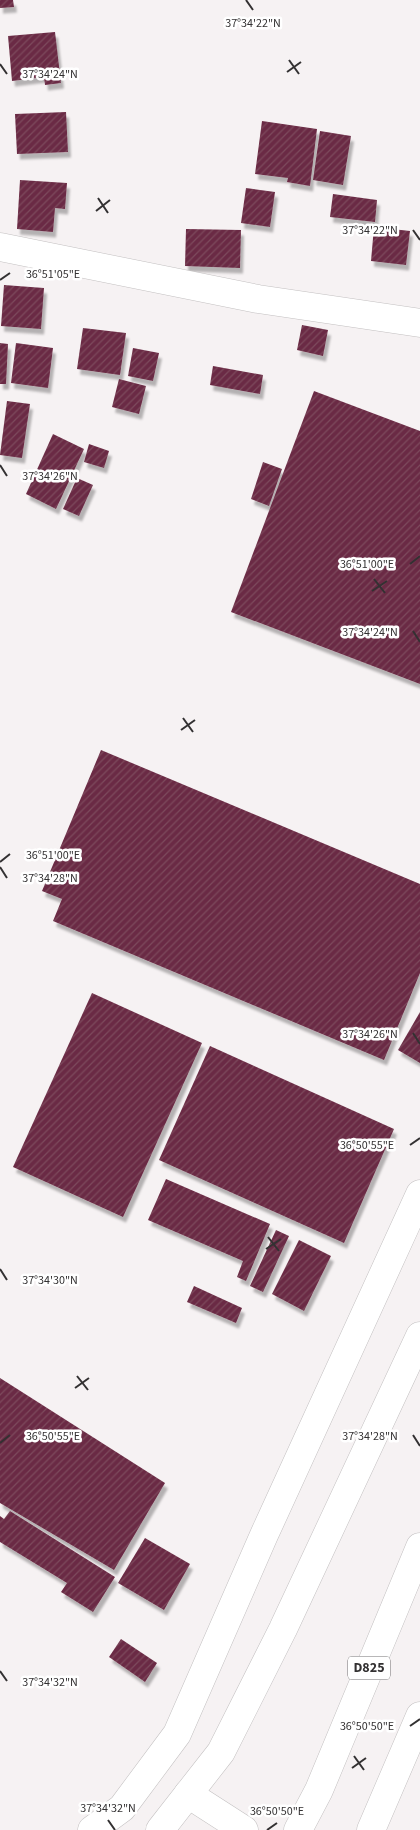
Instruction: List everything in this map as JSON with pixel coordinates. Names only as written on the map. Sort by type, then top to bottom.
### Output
[{"type":"main road","points":[[0,248],[258,299],[420,324]]},
{"type":"main road","points":[[92,1830],[122,1808],[177,1734],[268,1526],[420,1194]]},
{"type":"main road","points":[[160,1830],[221,1752],[283,1629],[420,1336]]},
{"type":"main road","name":"D825","points":[[298,1830],[319,1790],[420,1547]]},
{"type":"main road","points":[[371,1830],[420,1716]]},
{"type":"main road","points":[[188,1794],[244,1830]]},
{"type":"building","points":[[0,0],[13,0],[14,7],[0,8]]},
{"type":"building","points":[[55,32],[61,83],[45,85],[44,77],[12,81],[8,36]]},
{"type":"building","points":[[66,112],[68,152],[17,154],[15,114]]},
{"type":"building","points":[[262,121],[317,129],[310,186],[287,182],[288,178],[255,174]]},
{"type":"building","points":[[320,131],[351,136],[343,185],[313,180]]},
{"type":"building","points":[[20,180],[67,183],[65,209],[55,208],[53,232],[17,229]]},
{"type":"building","points":[[246,188],[275,192],[270,227],[241,223]]},
{"type":"building","points":[[333,194],[377,200],[375,222],[330,217]]},
{"type":"building","points":[[374,227],[410,231],[406,265],[371,261]]},
{"type":"building","points":[[186,229],[241,230],[240,268],[185,266]]},
{"type":"building","points":[[4,285],[44,288],[41,329],[1,326]]},
{"type":"building","points":[[302,325],[328,330],[323,356],[297,350]]},
{"type":"building","points":[[83,328],[126,333],[120,375],[77,369]]},
{"type":"building","points":[[0,343],[8,344],[6,384],[0,384]]},
{"type":"building","points":[[16,343],[53,348],[48,388],[11,383]]},
{"type":"building","points":[[133,348],[159,353],[153,381],[128,376]]},
{"type":"building","points":[[213,366],[263,375],[260,394],[210,385]]},
{"type":"building","points":[[119,379],[146,386],[139,414],[112,407]]},
{"type":"building","points":[[314,391],[420,431],[420,684],[231,612]]},
{"type":"building","points":[[7,401],[30,404],[22,458],[0,455]]},
{"type":"building","points":[[53,434],[84,449],[56,509],[26,494]]},
{"type":"building","points":[[89,444],[109,451],[104,468],[84,462]]},
{"type":"building","points":[[263,462],[282,469],[269,506],[251,499]]},
{"type":"building","points":[[77,478],[93,485],[79,516],[63,509]]},
{"type":"building","points":[[101,750],[420,884],[420,973],[384,1060],[53,921],[62,899],[42,891]]},
{"type":"building","points":[[92,993],[202,1043],[123,1217],[13,1167]]},
{"type":"building","points":[[420,1012],[420,1063],[398,1050]]},
{"type":"building","points":[[210,1046],[394,1129],[344,1243],[159,1160]]},
{"type":"building","points":[[166,1179],[270,1224],[246,1281],[237,1277],[243,1261],[148,1220]]},
{"type":"building","points":[[276,1230],[289,1236],[263,1292],[250,1286]]},
{"type":"building","points":[[299,1240],[331,1256],[304,1311],[272,1294]]},
{"type":"building","points":[[194,1286],[242,1308],[236,1323],[187,1302]]},
{"type":"building","points":[[0,1378],[165,1483],[114,1570],[0,1503]]},
{"type":"building","points":[[10,1511],[115,1577],[93,1612],[61,1592],[67,1583],[0,1542],[0,1516],[4,1519]]},
{"type":"building","points":[[145,1538],[190,1564],[164,1610],[118,1583]]},
{"type":"building","points":[[121,1639],[157,1663],[145,1682],[109,1657]]}]
